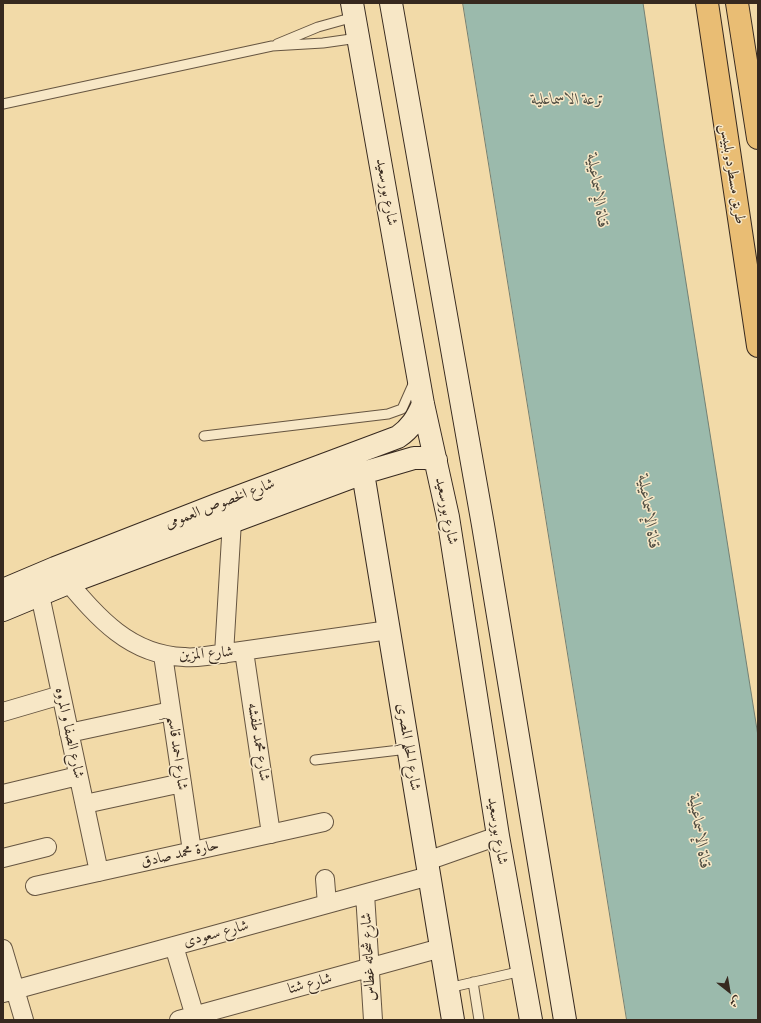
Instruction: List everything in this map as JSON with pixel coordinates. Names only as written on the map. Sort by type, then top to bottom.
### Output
[{"type":"main road","points":[[391,3],[483,525],[565,1020]]},
{"type":"main road","name":"طريق مسطرد, بلبيس","points":[[707,3],[758,346]]},
{"type":"main road","name":"طريق مسطرد, بلبيس","points":[[738,3],[758,138]]},
{"type":"main road","name":"شارع بورسعيد","points":[[353,10],[423,404],[453,546],[498,836],[531,1020]]},
{"type":"main road","name":"شارع الخصوص العمومى","points":[[3,610],[40,595],[61,575],[219,504],[398,437],[414,423],[423,404]]},
{"type":"main road","name":"شارع الخصوص العمومى","points":[[3,590],[61,575],[232,521],[363,473],[414,458],[436,460]]},
{"type":"main road","name":"شارع الحلم المصرى","points":[[363,473],[453,1020]]},
{"type":"street","points":[[224,654],[232,521]]},
{"type":"street","name":"شارع المزين","points":[[61,575],[107,625],[124,638],[143,648],[163,655],[185,658],[224,654],[389,630]]},
{"type":"street","name":"شارع الصفا و المروه","points":[[40,595],[99,872]]},
{"type":"street","name":"شارع محمد طفشه","points":[[244,651],[271,834]]},
{"type":"street","name":"شارع احمد قاسم","points":[[163,655],[192,851]]},
{"type":"street","points":[[3,712],[61,695]]},
{"type":"street","points":[[69,733],[171,711]]},
{"type":"street","points":[[3,794],[78,776]]},
{"type":"street","points":[[85,804],[182,783]]},
{"type":"street","name":"حارة محمد صادق","points":[[35,886],[324,822]]},
{"type":"street","name":"شارع سعودى","points":[[9,991],[365,894],[428,869],[498,836]]},
{"type":"street","points":[[3,858],[47,847]]},
{"type":"street","points":[[325,879],[327,904]]},
{"type":"street","name":"شارع شحاته غطاس","points":[[365,894],[372,1020]]},
{"type":"street","points":[[174,946],[190,1019]]},
{"type":"street","name":"شارع شتا","points":[[190,1019],[441,948]]},
{"type":"street","points":[[3,949],[9,991],[24,1020]]},
{"type":"lane","points":[[272,46],[318,27],[353,10]]},
{"type":"lane","points":[[3,104],[272,46],[323,43],[358,38]]},
{"type":"lane","points":[[204,436],[388,414],[402,409],[418,374]]},
{"type":"lane","points":[[314,760],[408,748]]},
{"type":"lane","points":[[448,988],[522,971]]},
{"type":"lane","points":[[473,982],[479,1020]]},
{"type":"water","name":"ترعة الاسماعلية","points":[[463,3],[643,3],[758,736],[758,1020],[627,1020]]},
{"type":"water label","name":"قناة الإسماعيلية","points":[[597,191]]},
{"type":"water label","name":"قناة الإسماعيلية","points":[[648,512]]},
{"type":"water label","name":"قناة الإسماعيلية","points":[[699,832]]}]
